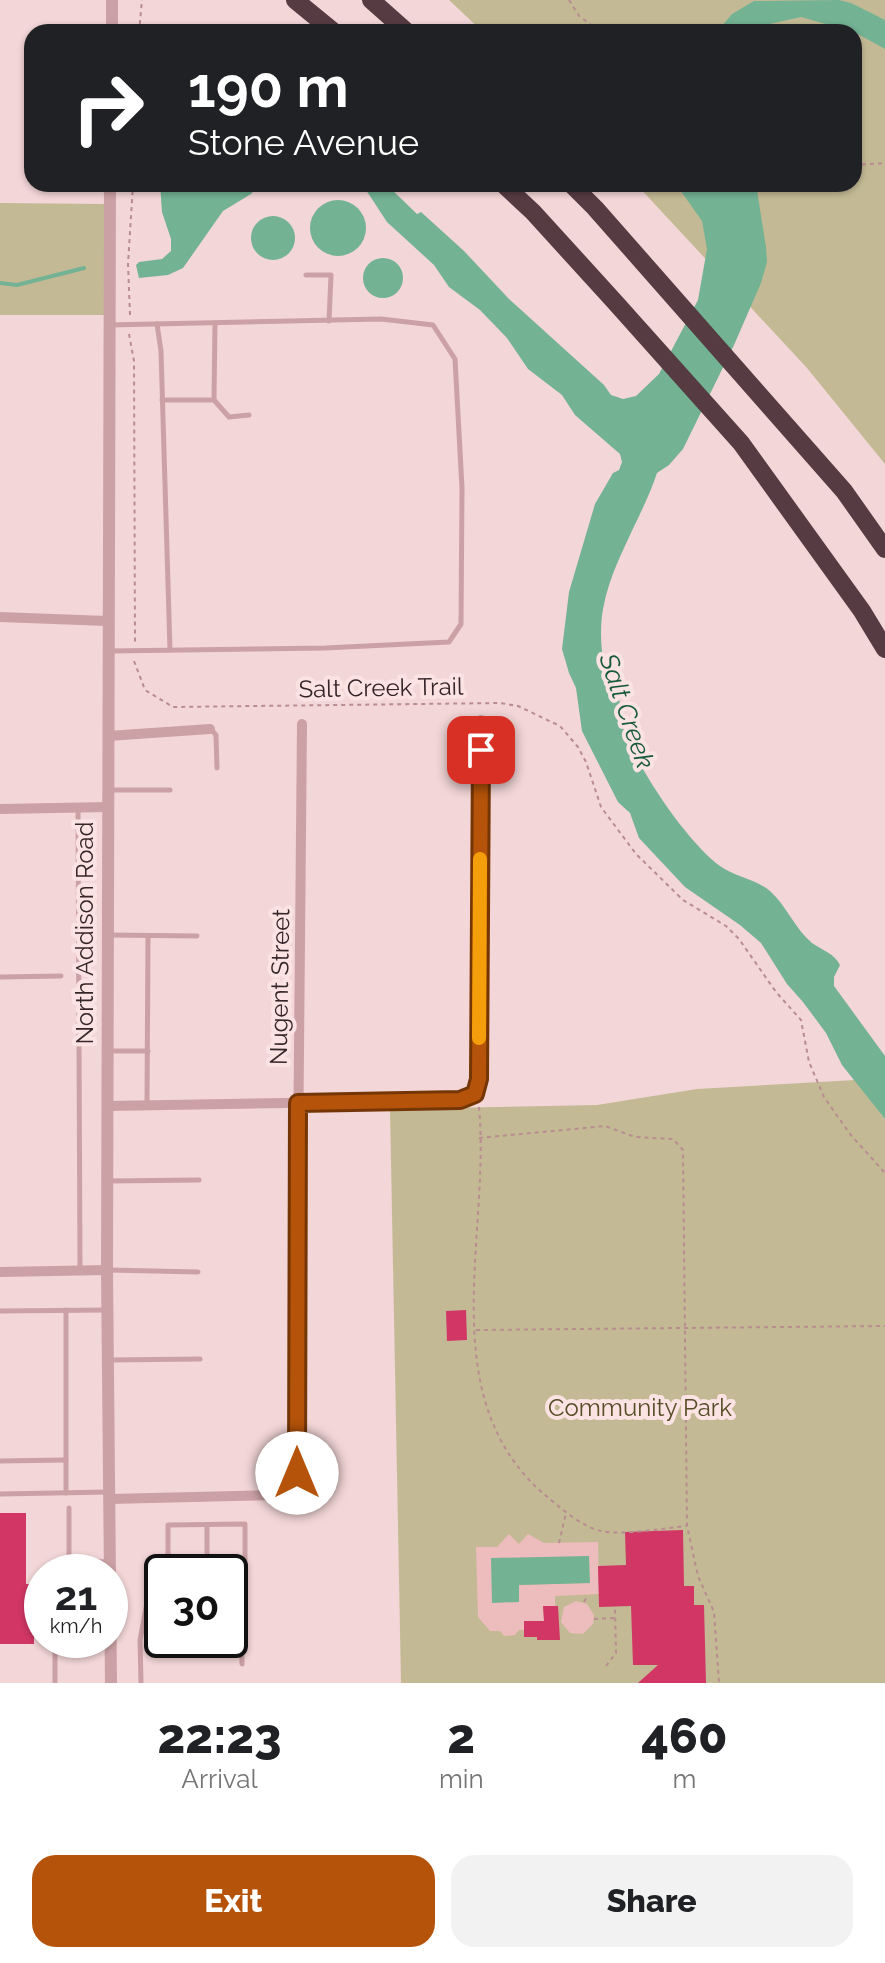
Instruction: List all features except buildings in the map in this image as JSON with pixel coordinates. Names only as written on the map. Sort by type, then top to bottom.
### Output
[{"type":"highway","points":[[295,0],[324,24]]},
{"type":"highway","points":[[371,0],[398,24]]},
{"type":"highway","points":[[512,192],[741,443],[862,611],[885,649]]},
{"type":"highway","points":[[578,192],[844,491],[885,549]]},
{"type":"street","points":[[112,0],[112,24]]},
{"type":"street","name":"North Addison Road","points":[[110,192],[107,1310],[110,1554]]},
{"type":"street","points":[[0,617],[107,621]]},
{"type":"street","points":[[107,1106],[460,1100],[475,1094],[479,1079],[481,720]]},
{"type":"street","name":"Nugent Street","points":[[110,1496],[275,1495],[292,1489],[297,1473],[302,724]]},
{"type":"street","points":[[108,736],[210,729]]},
{"type":"street","points":[[0,809],[108,807]]},
{"type":"street","points":[[0,1272],[107,1270]]},
{"type":"street","name":"North Addison Road","points":[[110,1658],[111,1683]]},
{"type":"lane","points":[[306,275],[331,275],[329,321]]},
{"type":"lane","points":[[107,651],[325,648],[449,642],[461,624],[462,488],[455,359],[433,325],[381,319],[108,325]]},
{"type":"lane","points":[[215,323],[214,400],[229,417],[249,415]]},
{"type":"lane","points":[[157,324],[161,351],[170,650]]},
{"type":"lane","points":[[162,400],[214,400]]},
{"type":"lane","points":[[210,729],[216,735],[217,768]]},
{"type":"lane","points":[[108,790],[170,790]]},
{"type":"lane","points":[[78,808],[80,1270]]},
{"type":"lane","points":[[107,935],[197,936]]},
{"type":"lane","points":[[147,1106],[148,936]]},
{"type":"lane","points":[[0,977],[61,976]]},
{"type":"lane","points":[[107,1051],[148,1051]]},
{"type":"lane","points":[[107,1181],[199,1180]]},
{"type":"lane","points":[[107,1270],[198,1272]]},
{"type":"lane","points":[[66,1310],[66,1493]]},
{"type":"lane","points":[[0,1311],[107,1310]]},
{"type":"lane","points":[[108,1360],[200,1359]]},
{"type":"lane","points":[[0,1461],[66,1460]]},
{"type":"lane","points":[[0,1494],[110,1496]]},
{"type":"lane","points":[[69,1508],[69,1554]]},
{"type":"lane","points":[[168,1554],[168,1525],[245,1524],[242,1664]]},
{"type":"lane","points":[[207,1525],[207,1554]]},
{"type":"lane","points":[[141,1683],[140,1640],[144,1619]]},
{"type":"lane","points":[[55,1658],[55,1683]]},
{"type":"path","points":[[140,24],[142,0]]},
{"type":"path","points":[[569,0],[579,16],[590,24]]},
{"type":"path","points":[[862,164],[885,163]]},
{"type":"path","name":"Salt Creek Trail","points":[[132,192],[128,264],[134,376],[134,650],[135,669],[145,690],[173,707],[500,703],[518,706],[560,726],[586,762],[601,807],[636,854],[683,900],[726,926],[739,939],[776,992],[801,1020],[809,1062],[824,1097],[850,1134],[885,1173]]},
{"type":"path","points":[[475,1094],[480,1109],[474,1330],[483,1399],[500,1441],[531,1483],[581,1522],[599,1531],[687,1526]]},
{"type":"path","points":[[479,1138],[605,1126],[635,1137],[673,1139],[680,1144],[685,1159],[687,1526],[698,1576],[714,1612],[719,1683]]},
{"type":"path","points":[[474,1330],[885,1326]]},
{"type":"path","points":[[559,1543],[567,1512]]},
{"type":"path","points":[[584,1602],[588,1595]]},
{"type":"path","points":[[606,1666],[616,1653],[615,1607]]},
{"type":"path","points":[[594,1619],[615,1618]]},
{"type":"green space","points":[[449,0],[885,0],[885,464],[807,368],[643,192],[862,192],[862,24],[474,24]]},
{"type":"green space","points":[[0,203],[106,204],[106,315],[0,315]]},
{"type":"green space","name":"Community Park","points":[[855,1080],[885,1119],[885,1683],[401,1683],[390,1109],[597,1105],[697,1089]]},
{"type":"shaded area","points":[[839,0],[851,3],[885,20],[885,49],[862,36],[862,24],[826,24],[801,17],[770,24],[724,24],[732,14],[754,1]]},
{"type":"shaded area","points":[[161,192],[253,192],[223,211],[183,268],[168,275],[139,278],[136,265],[139,262],[162,259],[171,251],[171,239],[162,212]]},
{"type":"shaded area","points":[[367,192],[394,192],[417,214],[421,212],[611,395],[623,399],[636,396],[659,374],[698,300],[707,249],[702,221],[682,192],[757,192],[767,262],[761,283],[683,449],[657,473],[620,558],[603,609],[603,655],[609,682],[619,700],[625,732],[646,774],[676,819],[720,866],[770,891],[806,937],[838,961],[840,965],[834,977],[834,986],[885,1056],[885,1119],[842,1065],[826,1033],[787,984],[761,943],[685,887],[639,838],[630,813],[618,802],[582,731],[576,688],[562,649],[569,592],[595,504],[613,473],[619,470],[622,462],[620,454],[575,415],[562,395],[528,369],[507,338],[480,310],[449,287],[434,265],[387,222]]},
{"type":"shaded area","points":[[338,200],[358,208],[366,228],[358,248],[338,256],[318,248],[310,228],[318,208]]},
{"type":"shaded area","points":[[273,216],[288,223],[295,238],[288,253],[273,260],[258,253],[251,238],[258,223]]},
{"type":"shaded area","points":[[383,258],[397,264],[403,278],[397,292],[383,298],[369,292],[363,278],[369,264]]},
{"type":"shaded area","points":[[509,1534],[519,1544],[528,1534],[544,1543],[598,1542],[599,1594],[555,1596],[555,1606],[543,1607],[544,1621],[524,1622],[524,1630],[519,1630],[515,1635],[504,1636],[500,1631],[490,1631],[478,1617],[476,1547],[497,1547]],"holes":[[[491,1558],[589,1583],[518,1585]]]},
{"type":"shaded area","points":[[589,1556],[590,1583],[519,1585],[519,1602],[492,1603],[491,1558]]},
{"type":"shaded area","points":[[576,1601],[587,1604],[594,1615],[593,1624],[583,1634],[570,1633],[561,1622],[564,1607]]},
{"type":"waterway","points":[[0,283],[17,285],[84,268]]},
{"type":"slow traffic","points":[[479,1038],[480,859]]},
{"type":"route","points":[[297,1473],[298,1103],[460,1100],[475,1094],[479,1079],[481,750]]},
{"type":"water label","name":"Salt Creek","points":[[627,711]]}]
